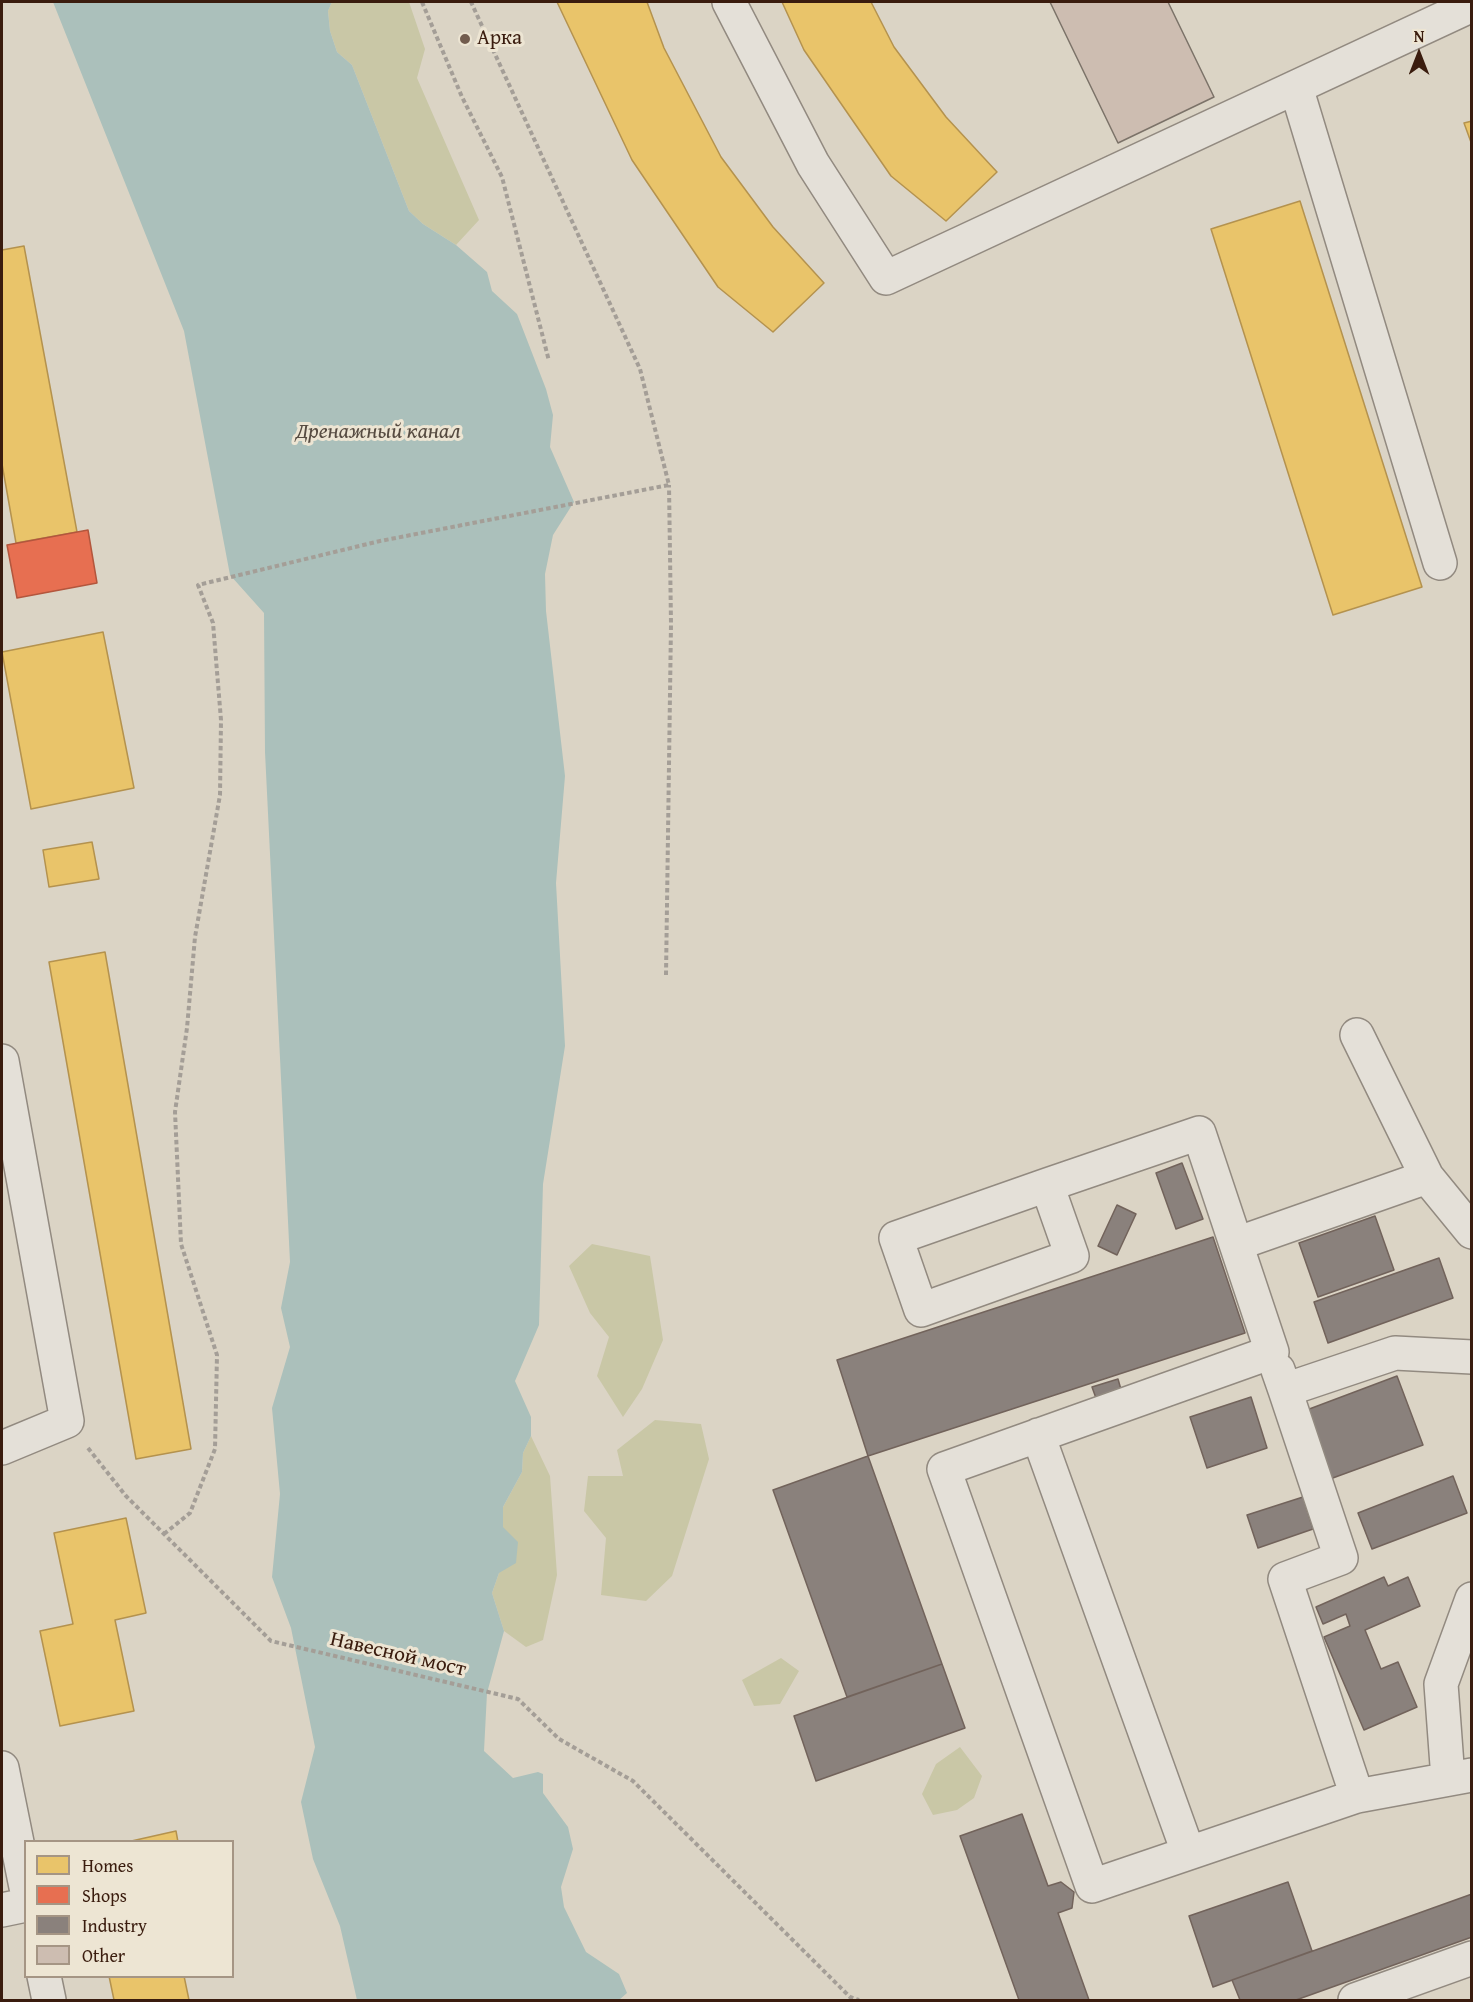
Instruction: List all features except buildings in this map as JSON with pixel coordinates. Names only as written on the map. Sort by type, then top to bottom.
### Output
[{"type":"lane","points":[[729,2],[813,164],[886,278],[1472,5]]},
{"type":"lane","points":[[1296,87],[1440,563]]},
{"type":"lane","points":[[1357,1035],[1427,1177],[1472,1232]]},
{"type":"lane","points":[[2,1061],[68,1421],[2,1448]]},
{"type":"lane","points":[[1047,1185],[1072,1256],[921,1310],[896,1238],[1047,1185],[1199,1133],[1341,1558],[1285,1579],[1357,1796]]},
{"type":"lane","points":[[1236,1244],[1427,1177]]},
{"type":"lane","points":[[1272,1352],[944,1469],[1092,1886],[1357,1796],[1460,1777],[1441,1684],[1472,1599]]},
{"type":"lane","points":[[1285,1390],[1395,1353],[1472,1357]]},
{"type":"lane","points":[[1038,1435],[1188,1852]]},
{"type":"lane","points":[[2,1768],[24,1877]]},
{"type":"lane","points":[[2,1910],[24,1905]]},
{"type":"lane","points":[[1356,2001],[1472,1958]]},
{"type":"lane","points":[[44,1978],[49,2001]]},
{"type":"path","points":[[422,2],[462,96],[502,177],[549,361]]},
{"type":"path","points":[[471,2],[640,369],[669,485],[671,624],[666,975]]},
{"type":"path","points":[[68,1421],[126,1496],[164,1534],[190,1513],[215,1449],[217,1355],[181,1244],[175,1112],[195,937],[220,795],[221,720],[213,622],[198,585],[230,575],[380,541],[669,485]]},
{"type":"path","name":"Навесной мост","points":[[164,1534],[271,1641],[519,1699],[559,1739],[633,1781],[850,1997],[859,2001]]},
{"type":"shaded area","points":[[332,2],[409,2],[425,49],[417,78],[479,220],[456,245],[423,224],[409,211],[352,65],[337,52],[330,31],[328,11]]},
{"type":"shaded area","points":[[592,1244],[650,1256],[663,1340],[642,1389],[623,1417],[597,1376],[609,1337],[590,1313],[569,1266]]},
{"type":"shaded area","points":[[655,1420],[701,1424],[709,1459],[672,1576],[646,1601],[601,1595],[606,1538],[584,1511],[588,1476],[623,1476],[617,1450]]},
{"type":"shaded area","points":[[531,1436],[550,1476],[557,1575],[543,1640],[526,1647],[504,1631],[492,1593],[499,1573],[503,1507],[522,1472],[523,1453]]},
{"type":"shaded area","points":[[781,1658],[799,1671],[780,1704],[754,1706],[742,1680]]},
{"type":"shaded area","points":[[960,1747],[982,1776],[974,1798],[957,1810],[933,1815],[922,1794],[936,1764]]},
{"type":"water","name":"Дренажный канал","points":[[53,2],[332,2],[328,11],[330,31],[337,52],[352,65],[409,211],[423,224],[456,245],[487,272],[492,291],[517,314],[546,389],[553,415],[550,447],[574,502],[553,535],[545,574],[546,611],[565,776],[556,883],[565,1046],[543,1184],[539,1325],[515,1381],[531,1417],[531,1436],[523,1453],[522,1472],[503,1507],[503,1527],[518,1542],[516,1563],[499,1573],[492,1593],[504,1631],[487,1693],[484,1751],[513,1778],[538,1772],[543,1774],[543,1793],[568,1827],[573,1849],[561,1887],[564,1907],[586,1952],[619,1974],[627,1993],[619,2000],[357,2000],[340,1926],[313,1859],[301,1802],[315,1747],[291,1628],[272,1577],[280,1494],[272,1408],[290,1347],[281,1308],[290,1262],[265,752],[264,613],[230,575],[184,331]]},
{"type":"place","name":"Арка","points":[[465,39]]}]
